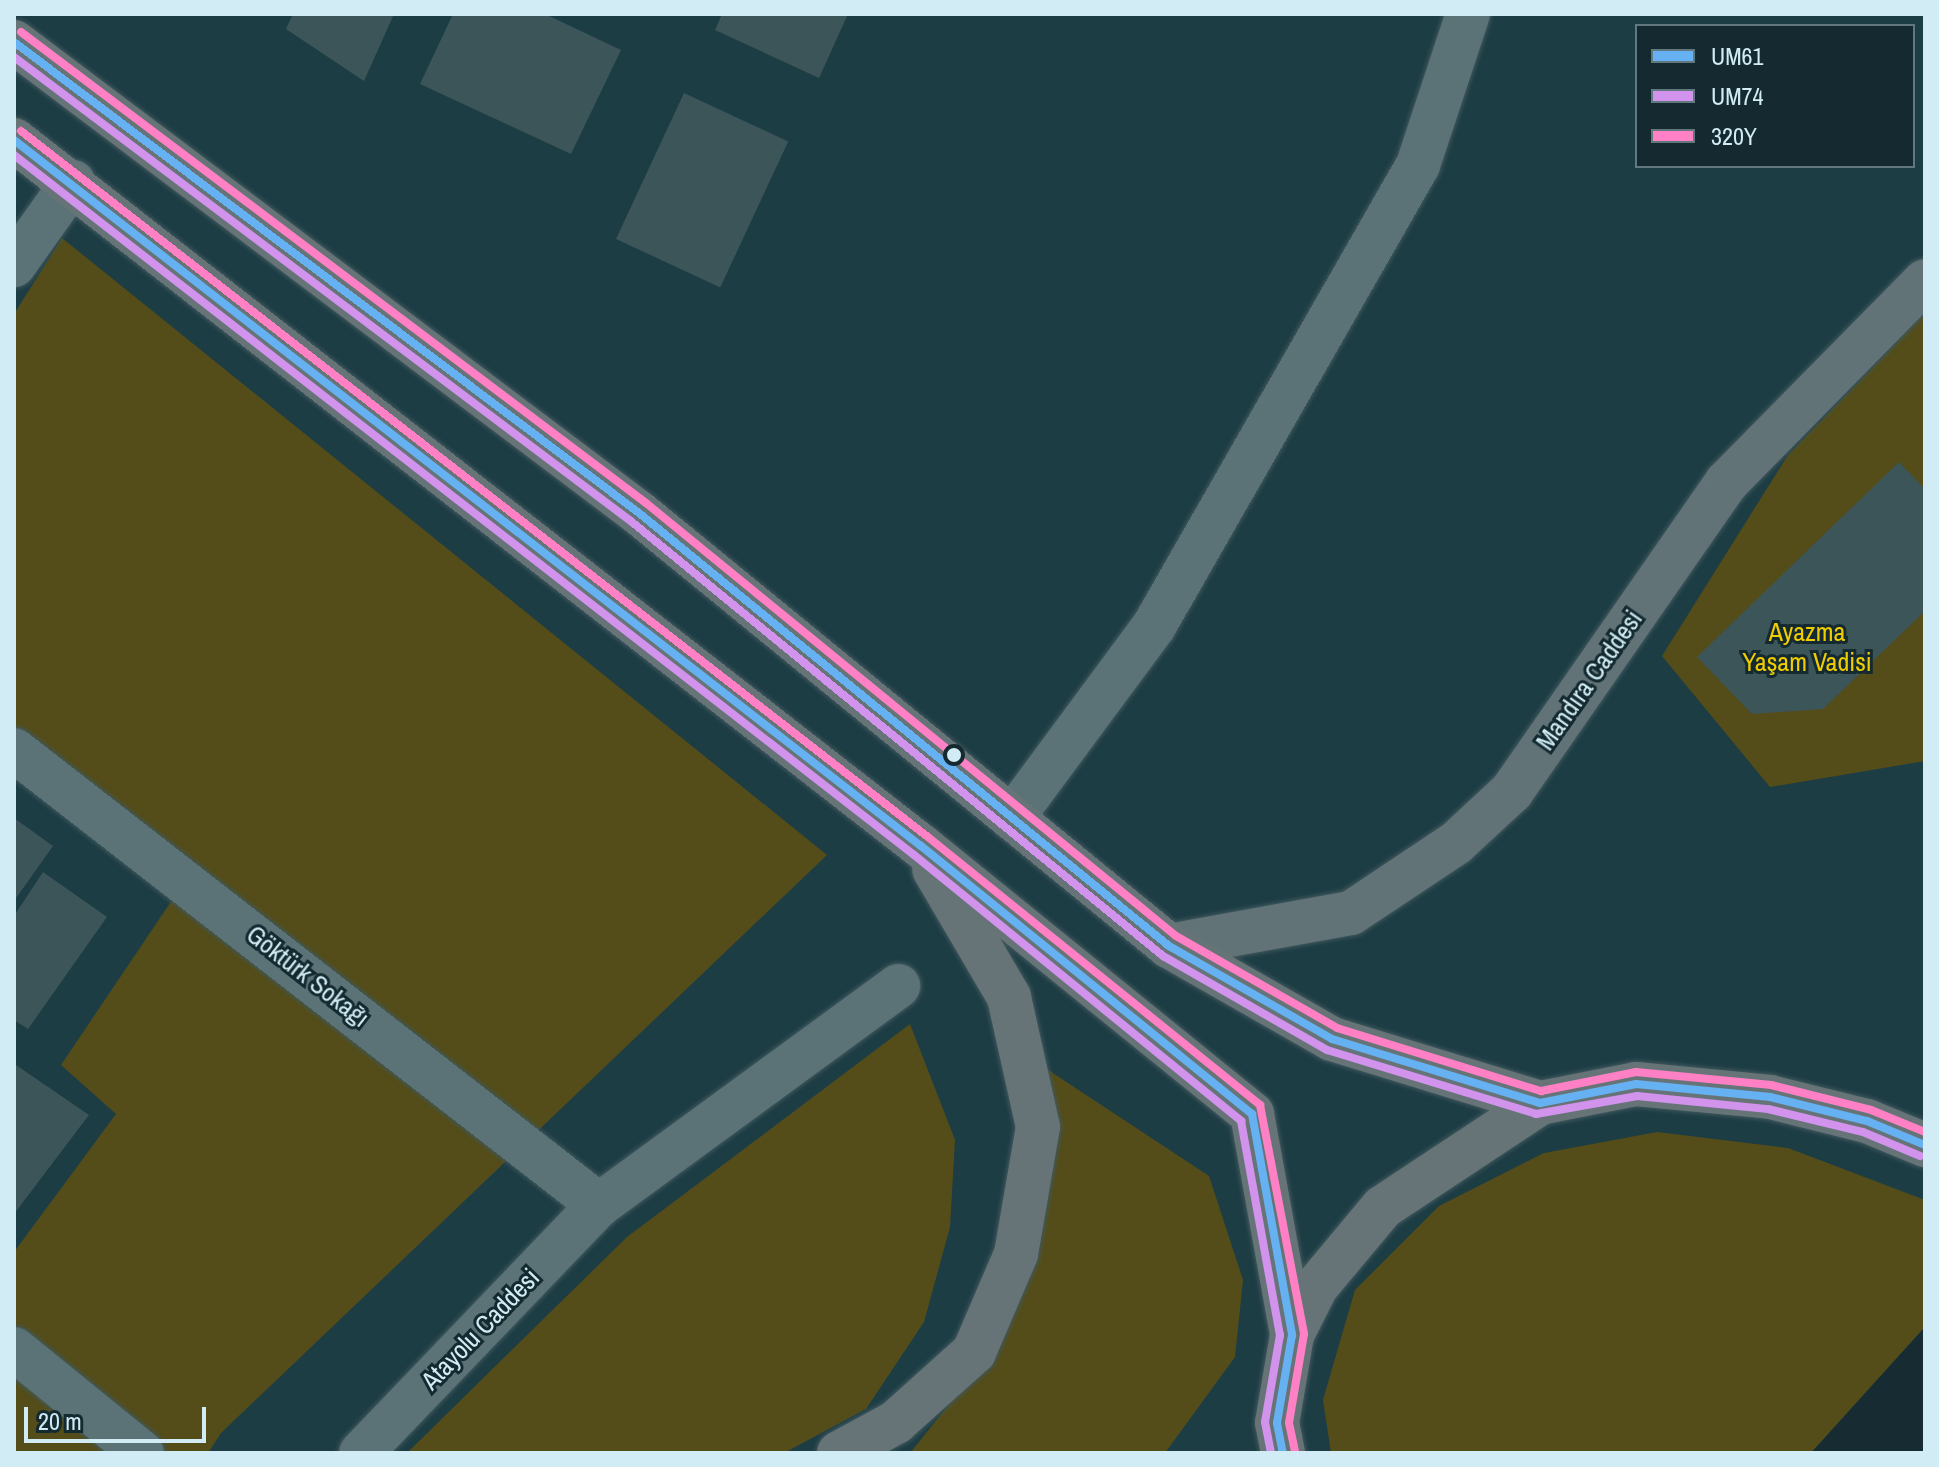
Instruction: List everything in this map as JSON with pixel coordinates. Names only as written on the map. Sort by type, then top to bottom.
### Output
[{"type":"main road","points":[[14,42],[639,513],[1169,946],[1332,1039],[1540,1103]]},
{"type":"main road","points":[[14,140],[73,182],[459,491],[921,846],[1252,1114],[1292,1335]]},
{"type":"main road","points":[[839,1453],[896,1422],[974,1352],[1016,1254],[1038,1127],[1009,997],[921,846]]},
{"type":"main road","points":[[1272,1443],[1292,1335],[1316,1287],[1383,1207],[1540,1103],[1636,1084],[1770,1097],[1867,1121],[1925,1145]]},
{"type":"street","points":[[1012,818],[1154,626],[1418,165],[1468,14]]},
{"type":"street","points":[[14,265],[73,182]]},
{"type":"street","name":"Mandıra Caddesi","points":[[1169,946],[1351,913],[1456,843],[1512,791],[1727,482],[1925,281]]},
{"type":"street","name":"Göktürk Sokağı","points":[[14,750],[599,1205]]},
{"type":"street","name":"Atayolu Caddesi","points":[[361,1453],[599,1205],[898,986]]},
{"type":"street","points":[[14,1349],[142,1453]]},
{"type":"green space","points":[[62,238],[827,855],[221,1433],[208,1453],[14,1453],[14,1252],[116,1114],[61,1065],[193,869],[14,734],[14,314]]},
{"type":"green space","name":"Ayazma Yaşam Vadisi","points":[[1925,313],[1925,761],[1770,787],[1662,656],[1788,455]]},
{"type":"green space","points":[[910,1024],[955,1140],[950,1227],[924,1322],[866,1409],[784,1453],[407,1453],[627,1237]]},
{"type":"green space","points":[[998,1037],[1209,1176],[1243,1280],[1235,1357],[1165,1453],[910,1453],[975,1372],[1036,1143]]},
{"type":"green space","points":[[1657,1132],[1788,1148],[1925,1200],[1925,1327],[1811,1453],[1331,1453],[1323,1400],[1355,1290],[1439,1206],[1544,1153]]},
{"type":"water","points":[[1925,1327],[1925,1453],[1811,1453]]},
{"type":"building","points":[[293,14],[394,14],[364,81],[286,29]]},
{"type":"building","points":[[453,14],[545,14],[621,50],[571,154],[420,84]]},
{"type":"building","points":[[722,14],[848,14],[819,78],[715,30]]},
{"type":"building","points":[[684,93],[788,142],[720,288],[616,239]]},
{"type":"building","points":[[1899,462],[1925,489],[1925,611],[1823,709],[1752,714],[1697,657]]},
{"type":"building","points":[[14,818],[53,846],[14,901]]},
{"type":"building","points":[[43,872],[107,917],[28,1029],[14,1020],[14,916]]},
{"type":"building","points":[[16,1065],[89,1115],[14,1214],[14,1067]]},
{"type":"transit line","name":"320Y","points":[[21,32],[646,503],[1176,936],[1337,1028],[1541,1091],[1636,1072],[1771,1085],[1871,1110],[1925,1132]]},
{"type":"transit line","name":"UM61","points":[[14,42],[639,513],[1169,946],[1332,1039],[1540,1103],[1636,1084],[1770,1097],[1867,1121],[1925,1145]]},
{"type":"transit line","name":"UM74","points":[[14,57],[632,522],[1163,956],[1327,1050],[1536,1114],[1637,1096],[1768,1109],[1863,1132],[1920,1156]]},
{"type":"transit line","name":"320Y","points":[[21,131],[928,837],[1260,1105],[1304,1334],[1289,1423],[1295,1451]]},
{"type":"transit line","name":"UM61","points":[[14,140],[921,846],[1252,1114],[1292,1335],[1277,1423],[1283,1453]]},
{"type":"transit line","name":"UM74","points":[[14,155],[914,855],[1241,1121],[1280,1335],[1265,1422],[1271,1453]]}]
